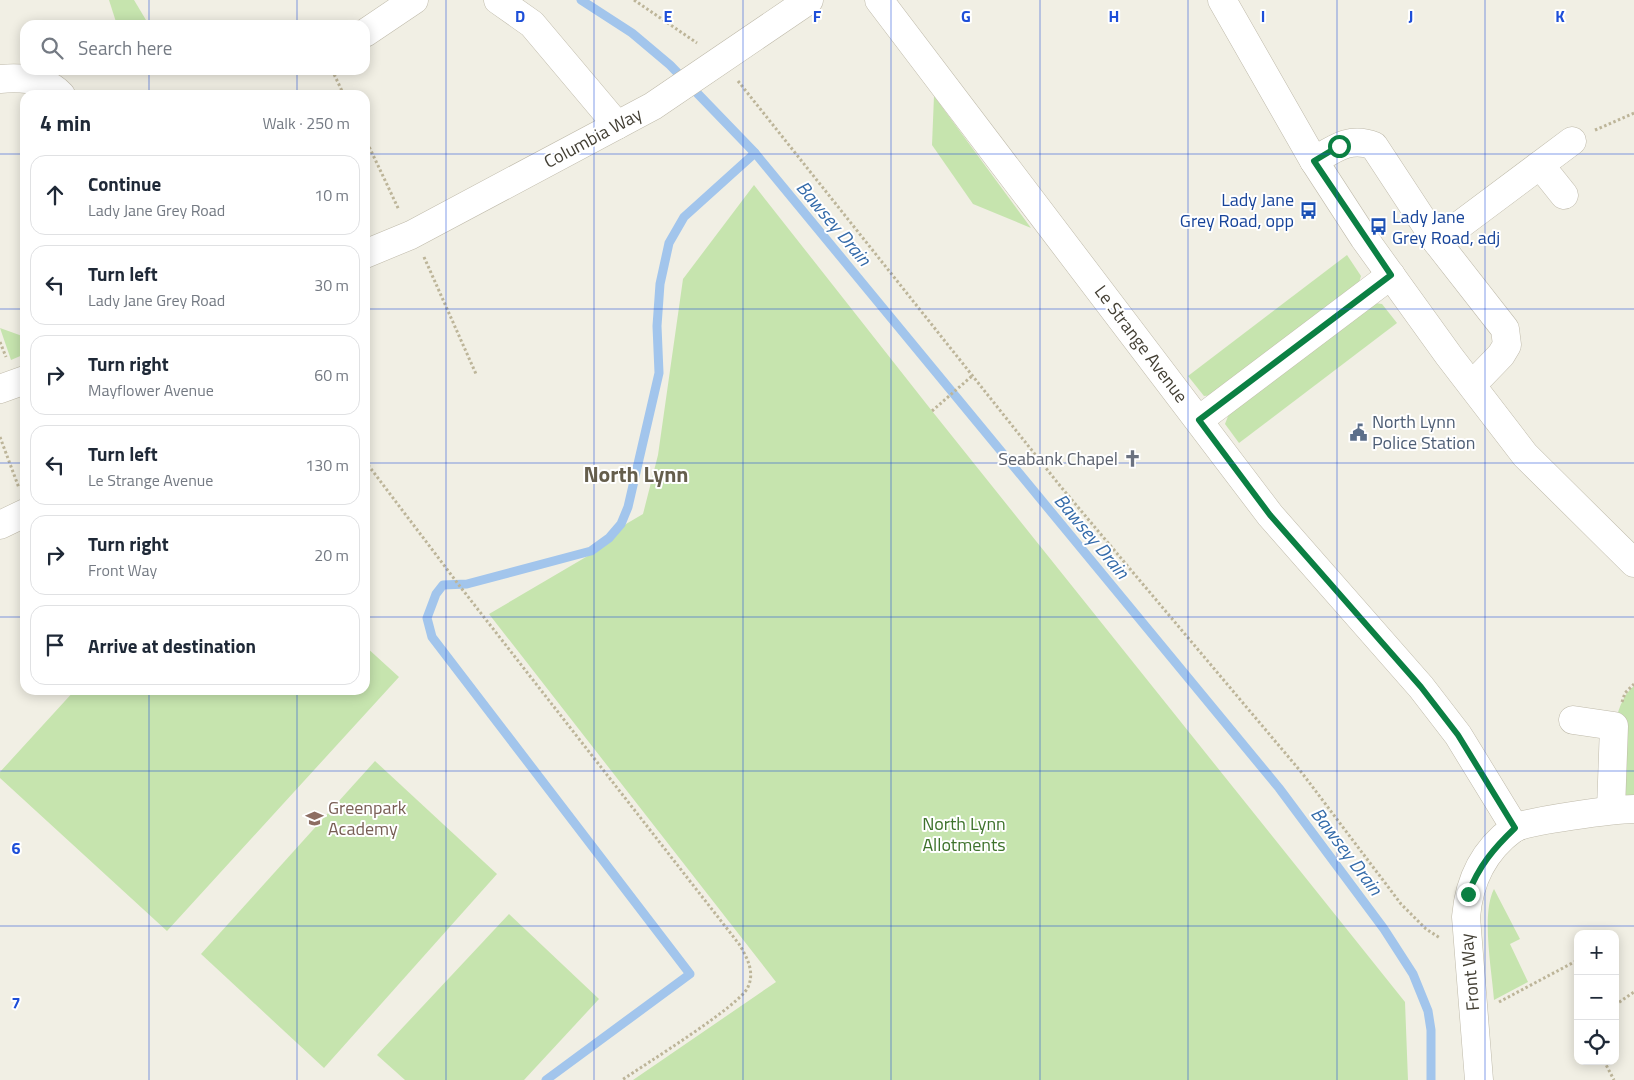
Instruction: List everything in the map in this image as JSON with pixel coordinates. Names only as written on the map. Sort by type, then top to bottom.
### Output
[{"type":"street","points":[[370,30],[414,0]]},
{"type":"street","points":[[498,0],[532,24],[617,125]]},
{"type":"street","name":"Columbia Way","points":[[370,252],[411,235],[653,106],[809,0]]},
{"type":"street","name":"Le Strange Avenue","points":[[879,0],[1270,515],[1421,687],[1458,735],[1515,828]]},
{"type":"street","points":[[1222,0],[1314,161],[1391,275],[1449,356],[1473,384],[1525,456],[1630,551]]},
{"type":"street","points":[[0,79],[16,77],[39,82],[53,90]]},
{"type":"street","points":[[1314,161],[1339,146],[1361,141],[1374,146],[1438,242],[1505,329],[1506,345],[1501,355],[1473,384]]},
{"type":"street","points":[[1438,242],[1572,141]]},
{"type":"street","points":[[1540,165],[1564,195]]},
{"type":"street","points":[[1199,420],[1391,275]]},
{"type":"street","points":[[0,389],[20,382]]},
{"type":"street","points":[[0,525],[20,507]]},
{"type":"street","points":[[1515,828],[1623,809],[1614,726],[1573,720]]},
{"type":"street","name":"Front Way","points":[[1479,1080],[1466,917],[1468,894],[1477,871],[1491,851],[1515,828]]},
{"type":"path","points":[[634,0],[710,67],[972,376],[1060,487],[1302,774],[1401,904],[1426,929],[1469,956]]},
{"type":"path","points":[[334,75],[342,90]]},
{"type":"path","points":[[1572,141],[1634,113]]},
{"type":"path","points":[[370,149],[411,235],[429,266],[476,374]]},
{"type":"path","points":[[932,411],[972,376]]},
{"type":"path","points":[[0,438],[20,495]]},
{"type":"path","points":[[370,468],[447,571],[727,928],[747,958],[751,975],[748,988],[733,1005],[622,1080]]},
{"type":"path","points":[[1474,1015],[1574,962]]},
{"type":"path","points":[[1619,1002],[1634,992]]},
{"type":"path","points":[[1606,1065],[1614,1080]]},
{"type":"green space","points":[[109,0],[134,0],[146,20],[115,20]]},
{"type":"green space","points":[[934,96],[1031,228],[973,204],[932,145]]},
{"type":"green space","name":"North Lynn Allotments","points":[[754,185],[932,411],[1405,1002],[1408,1080],[633,1080],[776,982],[489,614],[603,547],[626,524],[643,514],[658,455],[683,279]]},
{"type":"green space","points":[[1347,255],[1361,276],[1358,286],[1213,395],[1204,396],[1188,376]]},
{"type":"green space","points":[[1375,303],[1382,304],[1397,323],[1239,443],[1225,424],[1230,411]]},
{"type":"green space","points":[[0,328],[20,335],[20,356],[11,360]]},
{"type":"green space","points":[[370,651],[399,677],[167,931],[0,778],[0,772],[70,695],[370,695]]},
{"type":"green space","points":[[1634,686],[1634,809],[1611,809],[1611,761],[1615,726],[1625,696]]},
{"type":"green space","points":[[375,761],[497,874],[324,1068],[201,954]]},
{"type":"green space","points":[[1494,889],[1520,939],[1510,944],[1528,982],[1494,1000],[1488,913]]},
{"type":"green space","points":[[509,914],[599,999],[524,1080],[405,1080],[377,1055]]},
{"type":"waterway","name":"Bawsey Drain","points":[[581,0],[632,33],[670,65],[755,153],[1279,788],[1384,929],[1413,974],[1428,1011],[1431,1030],[1431,1080]]},
{"type":"waterway","points":[[546,1080],[690,974],[432,637],[427,618],[436,594],[443,585],[467,584],[591,551],[609,538],[621,524],[628,507],[659,373],[657,326],[660,284],[669,243],[684,217],[755,153]]},
{"type":"place","name":"Lady Jane Grey Road, opp","points":[[1308,210]]},
{"type":"place","name":"Lady Jane Grey Road, adj","points":[[1378,227]]},
{"type":"place","name":"North Lynn Police Station","points":[[1358,432]]},
{"type":"place","name":"Seabank Chapel","points":[[1132,459]]},
{"type":"place","name":"Greenpark Academy","points":[[314,818]]},
{"type":"district","name":"North Lynn","points":[[636,474]]},
{"type":"route","points":[[1339,146],[1314,161],[1364,238],[1391,275],[1199,420],[1270,515],[1421,687],[1458,735],[1515,828],[1491,851],[1477,871],[1468,894]]}]
